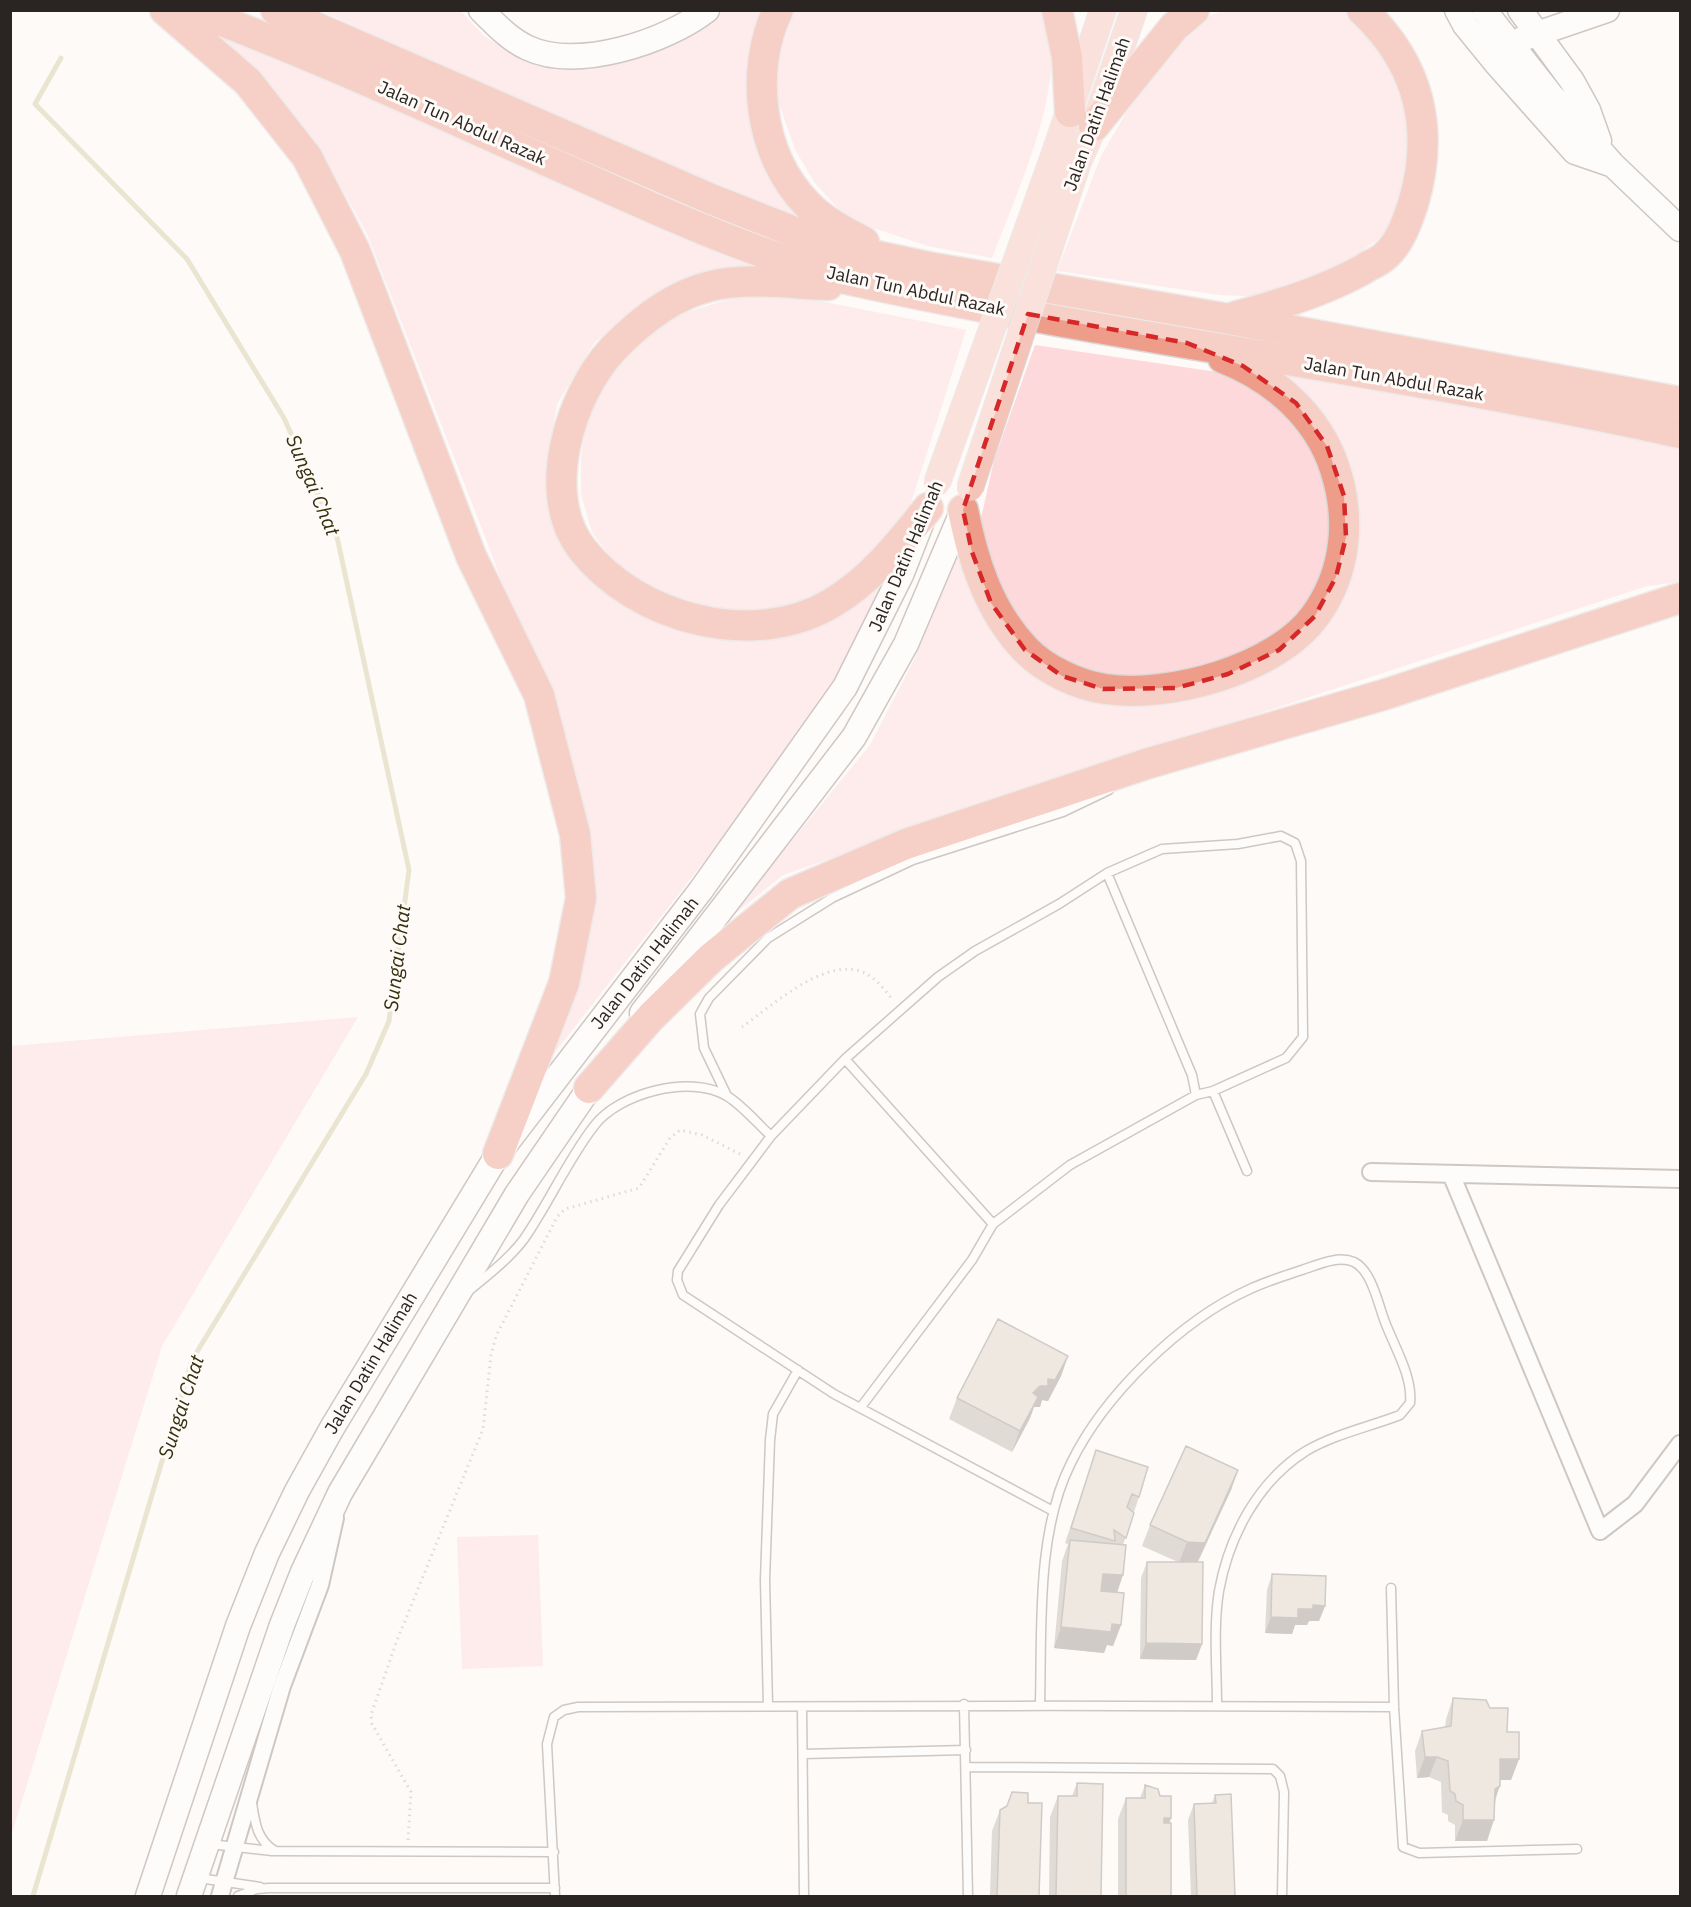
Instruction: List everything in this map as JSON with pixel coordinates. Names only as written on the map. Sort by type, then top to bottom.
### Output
[{"type":"highway","points":[[165,10],[248,82],[308,157],[355,251],[471,556],[539,695],[575,834],[581,898],[564,983],[498,1154]]},
{"type":"highway","name":"Jalan Tun Abdul Razak","points":[[193,10],[279,42],[696,228],[787,262],[885,287],[1186,343],[1593,414],[1680,433]]},
{"type":"highway","name":"Jalan Tun Abdul Razak","points":[[276,10],[711,199],[830,246],[928,267],[1229,319],[1680,402]]},
{"type":"highway","points":[[778,10],[767,46],[761,98],[766,128],[776,155],[806,203],[830,223],[871,245],[928,267]]},
{"type":"highway","points":[[1057,10],[1082,119]]},
{"type":"highway","points":[[1082,119],[1194,10]]},
{"type":"highway","points":[[1229,319],[1295,300],[1346,279],[1385,256],[1408,220],[1419,186],[1425,148],[1420,104],[1400,56],[1362,10]]},
{"type":"highway","points":[[885,287],[745,282],[712,286],[682,294],[647,318],[598,366],[583,392],[568,428],[562,466],[563,498],[572,530],[581,548],[629,592],[668,611],[713,622],[755,626],[795,619],[830,604],[861,585],[932,496]]},
{"type":"highway","points":[[967,499],[972,552],[991,603],[1025,650],[1062,676],[1103,689],[1139,692],[1176,688],[1228,674],[1279,650],[1315,616],[1336,577],[1346,537],[1344,496],[1328,446],[1296,403],[1243,366],[1186,343]]},
{"type":"highway","points":[[589,1088],[651,1017],[711,958],[790,894],[906,844],[1146,764],[1383,695],[1680,598]]},
{"type":"main road","points":[[481,10],[499,28],[527,48],[574,58],[639,44],[690,24],[707,10]]},
{"type":"main road","name":"Jalan Datin Halimah","points":[[192,1887],[282,1625],[303,1572],[340,1493],[517,1194],[671,972],[830,772],[854,737],[906,644],[967,499],[1078,162],[1082,119],[1104,10]]},
{"type":"main road","name":"Jalan Datin Halimah","points":[[148,1896],[238,1626],[292,1501],[332,1428],[498,1154],[701,890],[845,687],[901,575],[932,496],[1057,147],[1082,119],[1134,10]]},
{"type":"main road","points":[[1457,10],[1471,33],[1575,152],[1608,158]]},
{"type":"main road","points":[[1484,10],[1508,44],[1608,158],[1680,229]]},
{"type":"main road","points":[[1520,10],[1535,34],[1572,81],[1588,110],[1608,158]]},
{"type":"main road","points":[[1508,44],[1607,10]]},
{"type":"street","points":[[1371,1172],[1680,1179]]},
{"type":"street","points":[[1450,1174],[1600,1531],[1635,1504],[1680,1444]]},
{"type":"street","points":[[222,1890],[282,1686],[320,1585],[331,1544],[340,1493]]},
{"type":"lane","points":[[771,1136],[727,1096],[704,1048],[700,1014],[709,998],[768,938],[832,898],[871,879],[913,860],[1063,812],[1111,789],[1146,764]]},
{"type":"lane","points":[[861,1407],[972,1260],[993,1224],[1070,1165],[1196,1095],[1213,1091],[1286,1058],[1303,1037],[1301,861],[1295,843],[1281,836],[1238,844],[1162,849],[1107,873],[1059,904],[975,951],[900,1008],[845,1059],[771,1136],[719,1205],[678,1271],[677,1280],[683,1295],[834,1394],[1053,1511]]},
{"type":"lane","points":[[1107,873],[1192,1075],[1196,1095]]},
{"type":"lane","points":[[845,1059],[993,1224]]},
{"type":"lane","points":[[450,1305],[500,1264],[522,1241],[595,1125],[618,1106],[651,1091],[676,1086],[702,1087],[727,1096]]},
{"type":"lane","points":[[1213,1091],[1247,1171]]},
{"type":"lane","points":[[1040,1704],[1046,1568],[1053,1511],[1071,1462],[1095,1424],[1153,1358],[1187,1328],[1250,1289],[1286,1275],[1337,1260],[1352,1261],[1358,1265],[1370,1282],[1409,1384],[1410,1403],[1400,1415],[1308,1450],[1282,1468],[1257,1496],[1228,1557],[1221,1584],[1217,1625],[1217,1706]]},
{"type":"lane","points":[[768,1706],[765,1580],[770,1440],[773,1414],[798,1370]]},
{"type":"lane","points":[[1391,1588],[1401,1842],[1407,1851],[1419,1853],[1577,1849]]},
{"type":"lane","points":[[964,1704],[968,1896]]},
{"type":"lane","points":[[192,1887],[222,1890],[269,1888],[555,1892],[547,1744],[551,1723],[559,1713],[578,1707],[1040,1704],[1394,1707]]},
{"type":"lane","points":[[802,1707],[804,1896]]},
{"type":"lane","points":[[803,1754],[966,1750]]},
{"type":"lane","points":[[966,1767],[1273,1769],[1280,1776],[1284,1792],[1282,1896]]},
{"type":"lane","points":[[250,1796],[259,1836],[265,1845],[275,1851]]},
{"type":"lane","points":[[207,1844],[275,1851],[554,1852]]},
{"type":"lane","points":[[238,1896],[257,1889],[269,1888]]},
{"type":"path","points":[[742,1027],[815,976],[838,968],[869,975],[900,1008]]},
{"type":"path","points":[[407,1852],[411,1792],[372,1724],[371,1714],[396,1643],[483,1429],[490,1355],[496,1336],[556,1217],[565,1209],[639,1188],[670,1138],[680,1130],[716,1141],[752,1160]]},
{"type":"highlighted area","points":[[1028,314],[1187,343],[1243,366],[1296,403],[1327,446],[1344,496],[1346,537],[1336,577],[1315,616],[1279,650],[1228,674],[1176,688],[1103,689],[1062,676],[1025,650],[991,603],[972,552],[963,510]]},
{"type":"shaded area","points":[[1225,10],[1344,11],[1361,21],[1401,61],[1427,149],[1385,234],[1343,265],[1269,297],[1220,295],[1057,271],[1101,156],[1150,72],[1209,16]]},
{"type":"shaded area","points":[[322,11],[461,11],[484,36],[527,62],[586,68],[677,41],[713,11],[770,11],[755,70],[812,224],[566,122]]},
{"type":"shaded area","points":[[794,11],[1049,11],[1052,42],[1051,74],[1045,105],[1027,169],[992,258],[928,246],[849,220],[814,182],[795,149],[778,101],[777,61]]},
{"type":"shaded area","points":[[169,13],[319,71],[768,268],[692,279],[640,304],[594,343],[557,404],[546,469],[563,537],[598,584],[773,634],[901,546],[851,656],[795,745],[534,1079],[584,913],[566,761],[489,547],[367,234],[326,160],[262,95]]},
{"type":"shaded area","points":[[742,295],[805,298],[966,330],[908,512],[847,581],[795,607],[738,617],[671,602],[619,569],[592,532],[581,494],[581,457],[586,424],[617,358],[671,317]]},
{"type":"shaded area","points":[[1035,345],[1217,372],[1271,397],[1305,432],[1330,474],[1336,521],[1322,578],[1297,623],[1257,651],[1148,685],[1078,674],[1014,624],[978,532],[994,460]]},
{"type":"shaded area","points":[[1270,367],[1680,447],[1680,582],[1647,586],[1033,788],[783,875],[727,920],[870,745],[914,660],[958,544],[970,588],[991,630],[1028,669],[1115,704],[1298,647],[1355,530]]},
{"type":"shaded area","points":[[358,1017],[162,1346],[11,1836],[11,1046]]},
{"type":"shaded area","points":[[538,1535],[543,1666],[462,1669],[457,1537]]},
{"type":"building","points":[[998,1319],[1068,1356],[1055,1380],[1048,1379],[1048,1386],[1040,1386],[1033,1393],[1038,1397],[1020,1431],[957,1398]]},
{"type":"building","points":[[1186,1446],[1238,1470],[1205,1543],[1187,1542],[1150,1525]]},
{"type":"building","points":[[1096,1450],[1148,1467],[1139,1497],[1132,1494],[1127,1507],[1134,1513],[1126,1538],[1114,1530],[1115,1541],[1071,1528]]},
{"type":"building","points":[[1070,1540],[1126,1545],[1123,1575],[1103,1574],[1101,1591],[1124,1593],[1121,1625],[1112,1624],[1111,1632],[1061,1627]]},
{"type":"building","points":[[1147,1562],[1203,1562],[1202,1644],[1146,1643]]},
{"type":"building","points":[[1272,1574],[1326,1576],[1325,1606],[1313,1605],[1313,1609],[1298,1609],[1298,1618],[1271,1617]]},
{"type":"building","points":[[1453,1698],[1486,1700],[1490,1708],[1508,1708],[1507,1732],[1519,1732],[1519,1759],[1500,1759],[1500,1786],[1495,1789],[1494,1820],[1463,1820],[1463,1805],[1456,1801],[1455,1794],[1450,1791],[1448,1761],[1437,1757],[1425,1757],[1422,1731],[1451,1726]]},
{"type":"building","points":[[1077,1783],[1103,1784],[1101,1896],[1056,1896],[1058,1796],[1077,1796]]},
{"type":"building","points":[[1145,1785],[1158,1789],[1160,1796],[1171,1796],[1171,1818],[1164,1818],[1164,1823],[1171,1823],[1171,1896],[1126,1896],[1126,1798],[1145,1798]]},
{"type":"building","points":[[1012,1792],[1028,1793],[1028,1803],[1042,1803],[1039,1896],[997,1896],[1000,1810],[1007,1806]]},
{"type":"building","points":[[1231,1794],[1235,1896],[1197,1896],[1194,1804],[1216,1803],[1215,1795]]},
{"type":"waterway","name":"Sungai Chat","points":[[33,1896],[192,1360],[366,1074],[389,1021],[409,870],[337,537],[284,418],[187,259],[35,104],[61,58]]}]
